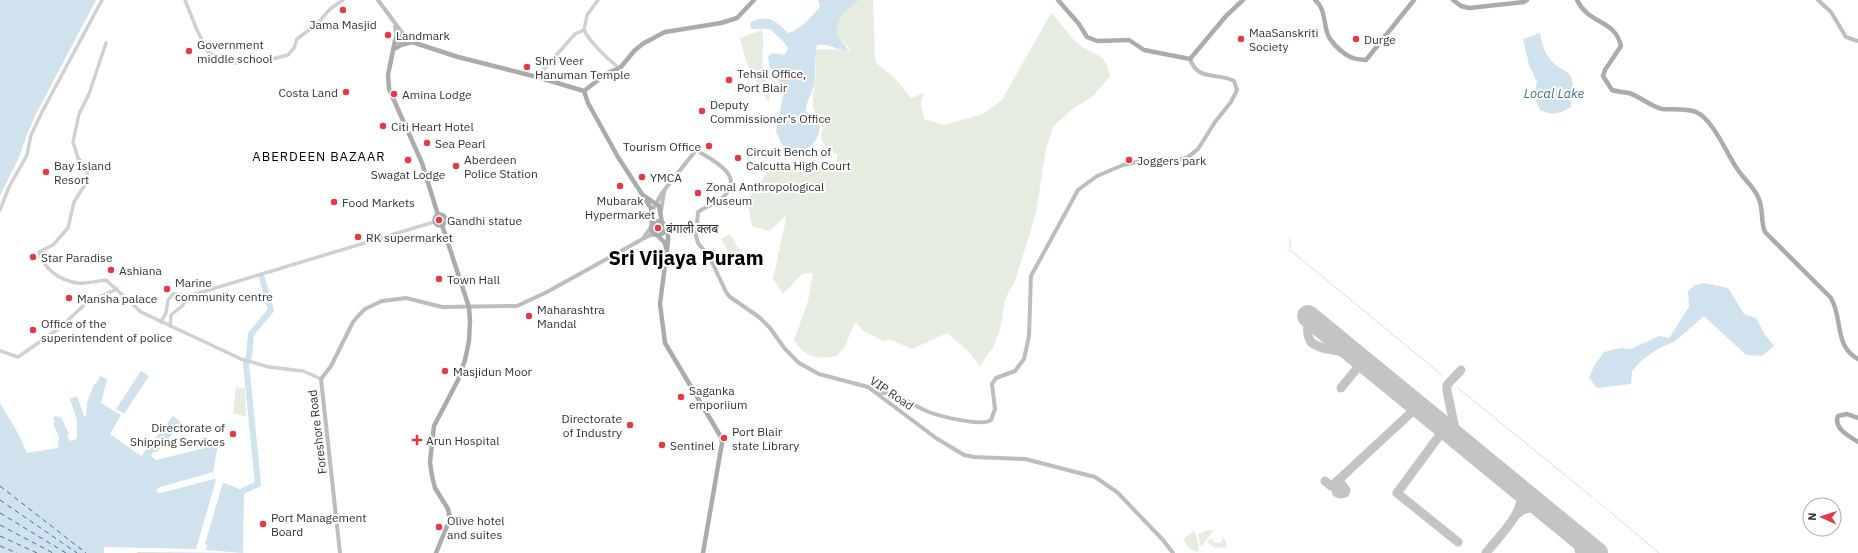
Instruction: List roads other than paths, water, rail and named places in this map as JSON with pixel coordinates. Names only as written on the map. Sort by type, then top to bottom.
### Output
[{"type":"main road","points":[[378,0],[394,24],[405,37],[412,42],[458,57],[537,77],[584,92]]},
{"type":"main road","points":[[584,92],[607,73],[620,68],[644,42],[665,32],[721,24],[737,18],[754,0]]},
{"type":"main road","points":[[1059,0],[1087,37],[1096,41],[1129,40],[1144,50],[1190,59]]},
{"type":"main road","points":[[1190,59],[1226,16],[1243,0]]},
{"type":"main road","points":[[1315,0],[1323,10],[1328,35],[1332,42],[1353,59],[1366,60],[1414,0]]},
{"type":"main road","points":[[1452,0],[1461,6],[1468,8],[1524,2],[1527,0]]},
{"type":"main road","points":[[1577,0],[1587,14],[1613,29],[1619,38],[1621,46],[1605,70],[1603,76],[1612,90],[1630,93],[1656,107],[1696,112],[1705,120],[1722,142],[1739,172],[1758,195],[1762,227],[1765,232],[1830,298],[1836,307],[1843,345],[1847,351],[1858,359]]},
{"type":"main road","points":[[1818,0],[1831,12],[1846,37],[1858,41]]},
{"type":"main road","points":[[394,24],[398,44],[403,44]]},
{"type":"main road","points":[[396,38],[405,37]]},
{"type":"main road","points":[[403,44],[405,37]]},
{"type":"main road","points":[[396,38],[388,75],[389,89],[422,163],[438,214],[445,218],[445,222],[442,225]]},
{"type":"main road","points":[[393,50],[403,44],[412,42]]},
{"type":"main road","points":[[877,393],[887,393],[936,414],[976,422],[986,423],[991,420],[995,409],[992,384],[996,378],[1015,371],[1024,359],[1028,336],[1032,276],[1074,196],[1084,184],[1097,176],[1123,165],[1151,159],[1179,160],[1188,157],[1198,149],[1215,122],[1234,97],[1237,90],[1234,81],[1201,73],[1194,68],[1190,59]]},
{"type":"main road","points":[[584,92],[588,103],[641,194],[652,211],[657,215],[661,211]]},
{"type":"main road","name":"VIP Road","points":[[664,190],[696,150],[725,168],[729,174],[731,183],[728,191],[722,198],[704,207],[698,212],[696,230],[698,243],[710,258],[726,292],[759,317],[770,328],[785,349],[799,363],[819,374],[835,377],[868,387],[936,438],[964,455],[974,457],[1025,458],[1095,477],[1117,492],[1163,540],[1173,553]]},
{"type":"main road","points":[[664,190],[652,211],[652,232],[665,242],[666,249]]},
{"type":"main road","points":[[656,234],[663,232],[661,211],[664,190]]},
{"type":"main road","points":[[641,194],[656,203],[661,211]]},
{"type":"main road","points":[[438,214],[434,217],[434,222],[437,225],[442,225]]},
{"type":"main road","points":[[643,239],[652,225],[658,221],[663,225],[668,235],[660,304],[665,343],[721,437],[722,443],[704,553]]},
{"type":"main road","points":[[436,553],[450,519],[448,509],[435,488],[432,476],[430,462],[434,426],[458,380],[465,360],[469,341],[469,307],[442,225]]},
{"type":"main road","name":"Foreshore Road","points":[[340,553],[321,379],[331,366],[353,322],[359,315],[365,309],[382,301],[406,298],[442,307],[518,306],[547,292],[643,239],[656,234]]},
{"type":"main road","points":[[1858,418],[1843,414],[1838,416],[1837,420],[1838,426],[1845,434],[1858,442]]},
{"type":"street","points":[[0,210],[9,187],[28,155],[31,135],[42,112],[102,0]]},
{"type":"street","points":[[185,0],[208,52],[220,61],[234,63],[268,60],[288,55],[294,48],[297,39],[318,23],[330,9],[343,0]]},
{"type":"street","points":[[598,0],[587,15],[584,30],[586,37],[609,58],[612,64],[620,68]]},
{"type":"street","points":[[537,77],[575,34],[584,30]]},
{"type":"street","points":[[106,43],[89,94],[79,114],[73,142],[78,158],[88,169],[86,183],[74,202],[68,228],[53,245],[39,252],[42,262],[54,274],[78,283],[106,280],[141,312],[244,360],[269,368],[303,371],[321,379]]},
{"type":"street","points":[[161,322],[166,313],[168,300],[173,294],[189,296],[434,222]]},
{"type":"street","points":[[0,351],[18,357],[61,327],[86,303],[117,289]]},
{"type":"street","points":[[170,326],[171,315],[182,306],[189,296]]},
{"type":"water","points":[[0,0],[96,0],[36,114],[20,155],[0,196]]},
{"type":"water","points":[[818,0],[859,0],[843,14],[839,22],[837,34],[848,50],[821,44],[817,45],[815,55],[815,80],[806,112],[815,117],[818,121],[818,134],[810,147],[800,151],[790,152],[781,143],[776,131],[784,92],[774,74],[770,70],[768,57],[772,53],[785,55],[788,48],[770,29],[752,29],[750,26],[751,22],[767,19],[776,22],[788,33],[802,26],[806,22],[820,6]]},
{"type":"water","name":"Local Lake","points":[[1540,33],[1543,47],[1547,55],[1553,63],[1568,73],[1572,78],[1573,91],[1571,107],[1553,114],[1540,110],[1534,96],[1537,82],[1529,65],[1523,39]]},
{"type":"water","points":[[1704,283],[1728,288],[1744,314],[1756,318],[1765,335],[1774,346],[1762,356],[1746,355],[1704,316],[1674,342],[1659,348],[1642,360],[1632,371],[1631,384],[1597,388],[1589,378],[1594,366],[1604,352],[1621,348],[1631,349],[1659,336],[1669,338],[1689,307],[1688,291],[1695,285]]},
{"type":"water","points":[[141,371],[149,376],[124,414],[116,409]]},
{"type":"water","points":[[100,376],[107,379],[101,403],[121,415],[110,434],[141,456],[173,416],[182,423],[157,452],[153,452],[151,456],[156,460],[218,445],[213,472],[214,479],[234,486],[244,493],[243,553],[0,553],[0,403],[18,433],[27,453],[58,448],[59,437],[53,423],[55,422],[53,417],[61,417],[69,434],[67,435],[70,441],[77,439],[77,420],[70,399],[77,396],[84,416],[86,416],[87,403],[94,384],[96,384]]},
{"type":"waterway","points":[[1290,238],[1290,250],[1442,375]]},
{"type":"waterway","points":[[243,491],[258,484],[246,364],[249,356],[251,334],[271,310],[262,278]]},
{"type":"waterway","points":[[1458,388],[1592,497]]},
{"type":"waterway","points":[[1597,501],[1606,509]]},
{"type":"waterway","points":[[1609,511],[1659,553]]},
{"type":"place","name":"Jama Masjid","points":[[343,10]]},
{"type":"place","name":"Landmark","points":[[388,35]]},
{"type":"place","name":"MaaSanskriti Society","points":[[1241,39]]},
{"type":"place","name":"Durge","points":[[1356,39]]},
{"type":"place","name":"Government middle school","points":[[189,51]]},
{"type":"place","name":"Shri Veer Hanuman Temple","points":[[527,67]]},
{"type":"place","name":"Tehsil Office, Port Blair","points":[[729,80]]},
{"type":"place","name":"Costa Land","points":[[346,92]]},
{"type":"place","name":"Amina Lodge","points":[[394,94]]},
{"type":"place","name":"Deputy Commissioner's Office","points":[[702,111]]},
{"type":"place","name":"Citi Heart Hotel","points":[[383,126]]},
{"type":"place","name":"Sea Pearl","points":[[427,143]]},
{"type":"place","name":"Tourism Office","points":[[709,146]]},
{"type":"place","name":"Circuit Bench of Calcutta High Court","points":[[738,158]]},
{"type":"place","name":"Swagat Lodge","points":[[408,160]]},
{"type":"place","name":"Joggers park","points":[[1129,160]]},
{"type":"place","name":"Aberdeen Police Station","points":[[456,166]]},
{"type":"place","name":"Bay Island Resort","points":[[46,172]]},
{"type":"place","name":"YMCA","points":[[642,177]]},
{"type":"place","name":"Mubarak Hypermarket","points":[[620,186]]},
{"type":"place","name":"Zonal Anthropological Museum","points":[[698,193]]},
{"type":"place","name":"Food Markets","points":[[334,202]]},
{"type":"place","name":"Gandhi statue","points":[[439,220]]},
{"type":"place","name":"बंगाली क्लब","points":[[658,228]]},
{"type":"place","name":"RK supermarket","points":[[358,237]]},
{"type":"place","name":"Star Paradise","points":[[33,257]]},
{"type":"place","name":"Ashiana","points":[[111,270]]},
{"type":"place","name":"Town Hall","points":[[439,279]]},
{"type":"place","name":"Marine community centre","points":[[167,289]]},
{"type":"place","name":"Mansha palace","points":[[69,298]]},
{"type":"place","name":"Maharashtra Mandal","points":[[529,316]]},
{"type":"place","name":"Office of the superintendent of police","points":[[33,330]]},
{"type":"place","name":"Masjidun Moor","points":[[445,371]]},
{"type":"place","name":"Saganka emporiium","points":[[681,397]]},
{"type":"place","name":"Directorate of Industry","points":[[630,425]]},
{"type":"place","name":"Directorate of Shipping Services","points":[[233,434]]},
{"type":"place","name":"Port Blair state Library","points":[[724,438]]},
{"type":"place","name":"Arun Hospital","points":[[417,440]]},
{"type":"place","name":"Sentinel","points":[[662,445]]},
{"type":"place","name":"Port Management Board","points":[[263,524]]},
{"type":"place","name":"Olive hotel and suites","points":[[439,527]]},
{"type":"district","name":"ABERDEEN BAZAAR","points":[[319,156]]},
{"type":"district","name":"Sri Vijaya Puram","points":[[686,257]]}]
